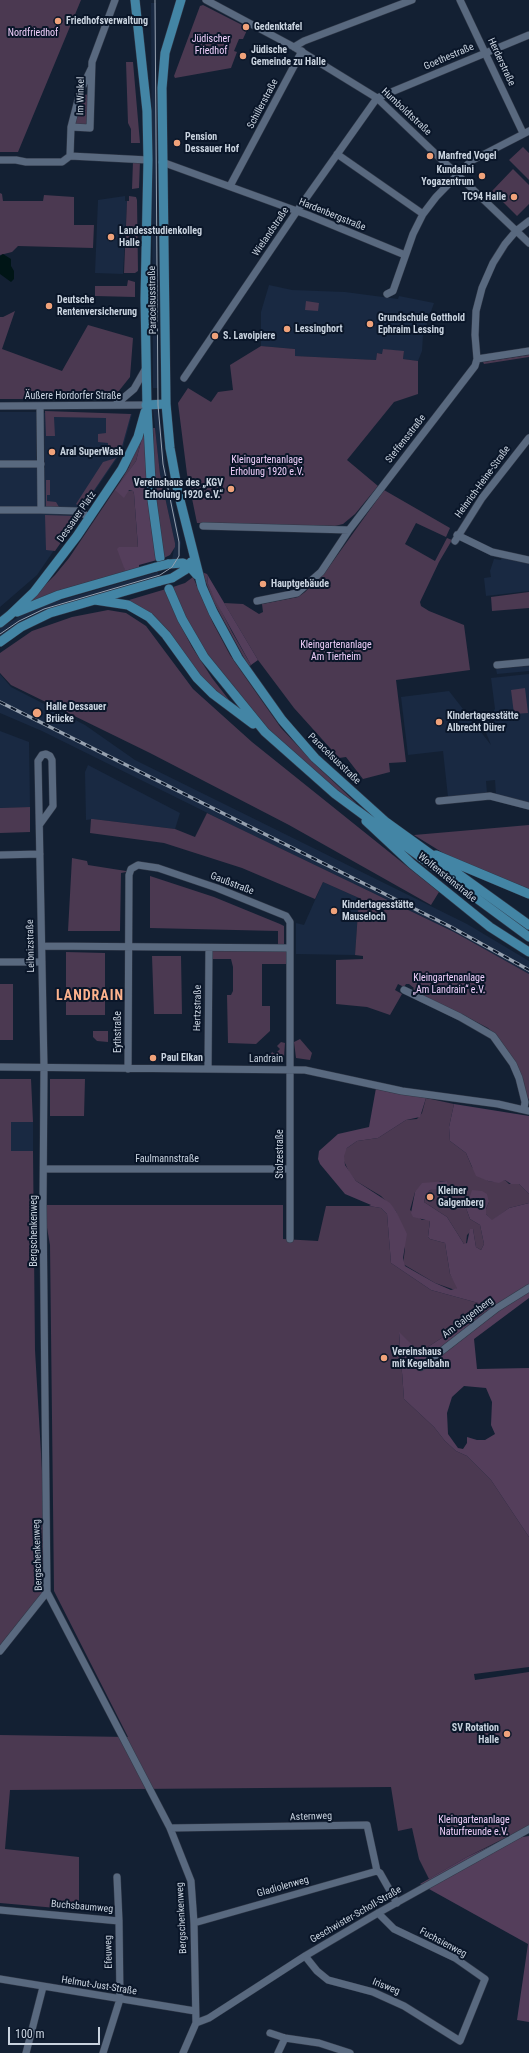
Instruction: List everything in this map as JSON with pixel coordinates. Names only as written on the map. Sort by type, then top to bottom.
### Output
[{"type":"main road","name":"Paracelsusstraße","points":[[136,0],[147,111],[147,406],[154,519],[160,558]]},
{"type":"main road","name":"Paracelsusstraße","points":[[181,0],[169,37],[162,72],[166,404],[170,448],[175,477],[199,578],[213,612],[232,649],[282,720],[315,758],[381,817],[420,848],[529,925]]},
{"type":"main road","points":[[147,406],[166,404]]},
{"type":"main road","name":"Dessauer Platz","points":[[0,622],[10,616],[49,574],[90,518],[131,453],[147,406]]},
{"type":"main road","name":"Paracelsusstraße","points":[[189,566],[192,551]]},
{"type":"main road","points":[[10,616],[40,602],[168,564],[180,563],[189,566],[199,578]]},
{"type":"main road","points":[[0,642],[22,626],[42,616],[172,578],[189,566]]},
{"type":"main road","points":[[169,589],[190,635],[204,657],[265,732]]},
{"type":"main road","points":[[95,600],[128,605],[149,617],[166,635],[197,678],[213,694],[265,732],[312,775],[359,812],[382,827],[529,937]]},
{"type":"main road","name":"Wolfensteinstraße","points":[[359,812],[391,846],[412,864],[490,927],[529,952]]},
{"type":"main road","name":"Wolfensteinstraße","points":[[420,848],[529,894]]},
{"type":"street","name":"Im Winkel","points":[[70,156],[71,127],[80,92],[91,69],[115,0]]},
{"type":"street","name":"Humboldtstraße","points":[[206,0],[294,47],[377,98],[529,243]]},
{"type":"street","points":[[294,47],[304,41],[412,0]]},
{"type":"street","name":"Herderstraße","points":[[460,0],[526,132]]},
{"type":"street","name":"Goethestraße","points":[[377,98],[529,35]]},
{"type":"street","name":"Schillerstraße","points":[[230,186],[302,52]]},
{"type":"street","name":"Im Winkel","points":[[71,127],[90,128],[91,69]]},
{"type":"street","name":"Wielandstraße","points":[[184,378],[297,211],[377,98]]},
{"type":"street","points":[[387,294],[393,291],[413,234],[423,214],[436,197],[471,161],[526,132]]},
{"type":"street","points":[[337,154],[423,214]]},
{"type":"street","points":[[0,160],[62,162],[70,156],[148,160]]},
{"type":"street","name":"Hardenbergstraße","points":[[162,162],[297,211],[406,255]]},
{"type":"street","points":[[529,221],[516,231],[495,259],[482,288],[475,326],[477,359],[529,351]]},
{"type":"street","name":"Steffensstraße","points":[[257,601],[291,596],[302,590],[321,572],[349,530],[470,373],[477,359]]},
{"type":"street","points":[[115,406],[134,389],[146,368]]},
{"type":"street","name":"Äußere Hordorfer Straße","points":[[0,406],[147,406]]},
{"type":"street","points":[[40,406],[41,510]]},
{"type":"street","name":"Heinrich-Heine-Straße","points":[[529,438],[500,473],[456,538],[492,552],[529,560]]},
{"type":"street","points":[[0,464],[41,464]]},
{"type":"street","points":[[0,510],[79,511],[90,518]]},
{"type":"street","points":[[203,526],[349,530]]},
{"type":"street","points":[[497,665],[529,662]]},
{"type":"street","name":"Leibnizstraße","points":[[40,824],[53,806],[52,760],[50,756],[46,754],[42,755],[38,761],[44,1068]]},
{"type":"street","points":[[439,801],[490,796],[529,806]]},
{"type":"street","points":[[0,855],[40,854]]},
{"type":"street","name":"Eythstraße","points":[[128,1069],[129,874],[131,869],[138,865]]},
{"type":"street","name":"Gaußstraße","points":[[138,865],[158,868],[217,888],[286,916],[290,922],[290,1069]]},
{"type":"street","points":[[42,946],[290,948]]},
{"type":"street","name":"Hertzstraße","points":[[208,1069],[209,948]]},
{"type":"street","points":[[0,962],[42,962]]},
{"type":"street","points":[[404,990],[460,1016],[494,1036],[513,1064],[519,1078],[526,1110]]},
{"type":"street","name":"Landrain","points":[[0,1067],[305,1070],[402,1090],[526,1110]]},
{"type":"street","name":"Bergschenkenweg","points":[[44,1068],[47,1592],[170,1828],[191,1881],[194,1923],[196,2023],[183,2053]]},
{"type":"street","name":"Stolzestraße","points":[[290,1069],[290,1239]]},
{"type":"street","name":"Faulmannstraße","points":[[44,1169],[290,1169]]},
{"type":"street","name":"Am Galgenberg","points":[[420,1367],[497,1308],[529,1288]]},
{"type":"street","points":[[0,1651],[47,1592]]},
{"type":"street","name":"Asternweg","points":[[170,1828],[367,1825],[377,1871],[380,1873],[397,1903]]},
{"type":"street","name":"Geschwister-Scholl-Straße","points":[[196,2023],[209,2018],[305,1956],[529,1829]]},
{"type":"street","name":"Gladiolenweg","points":[[194,1923],[377,1871]]},
{"type":"street","name":"Buchsbaumweg","points":[[0,1910],[119,1920],[117,1877]]},
{"type":"street","name":"Fuchsienweg","points":[[378,1914],[394,1929],[455,1958],[485,1979],[460,2041]]},
{"type":"street","name":"Efeuweg","points":[[103,2053],[120,1999],[119,1920]]},
{"type":"street","name":"Irisweg","points":[[305,1956],[317,1971],[328,1980],[373,1992],[404,2006],[460,2041]]},
{"type":"street","name":"Helmut-Just-Straße","points":[[0,1979],[195,2011]]},
{"type":"street","points":[[26,2053],[43,1987]]},
{"type":"street","points":[[270,2033],[284,2038],[319,2043],[350,2053]]},
{"type":"street","points":[[278,2053],[284,2038]]},
{"type":"shaded area","points":[[151,3],[156,3],[158,388],[153,388]]},
{"type":"shaded area","name":"Landesstudienkolleg Halle","points":[[125,196],[125,201],[127,201],[123,274],[95,273],[98,200]]},
{"type":"shaded area","points":[[3,254],[11,259],[14,279],[11,282],[0,274],[0,256]]},
{"type":"shaded area","name":"Grundschule Gotthold Ephraim Lessing","points":[[269,285],[292,290],[345,292],[398,299],[399,296],[434,303],[423,335],[422,351],[418,361],[403,359],[404,352],[383,349],[383,354],[377,353],[376,360],[294,356],[295,349],[261,346],[261,312]]},
{"type":"shaded area","points":[[153,409],[159,409],[166,469],[181,543],[179,559],[172,560],[175,543],[160,474]]},
{"type":"shaded area","points":[[0,412],[36,412],[36,462],[0,461]]},
{"type":"shaded area","points":[[44,413],[132,414],[122,451],[37,575],[0,607],[0,468],[45,468]]},
{"type":"shaded area","points":[[146,433],[157,560],[139,565],[139,569],[126,573],[117,549],[119,547],[138,547],[134,494],[133,491],[129,490],[124,498],[115,490],[136,461],[143,434]]},
{"type":"shaded area","points":[[502,557],[529,563],[529,591],[486,596],[484,578],[491,577],[490,571],[494,559],[501,560]]},
{"type":"shaded area","points":[[158,572],[159,577],[39,613],[24,620],[0,636],[0,628],[27,612],[51,603]]},
{"type":"shaded area","points":[[207,574],[258,660],[251,665],[215,600],[208,584]]},
{"type":"shaded area","points":[[529,666],[529,671],[497,674],[496,669]]},
{"type":"shaded area","points":[[0,674],[11,687],[85,725],[135,760],[467,924],[529,961],[529,974],[454,932],[246,832],[42,731],[0,713]]},
{"type":"shaded area","points":[[529,674],[529,802],[496,795],[495,780],[486,781],[487,793],[448,797],[443,751],[408,755],[401,697],[449,691],[491,745],[483,725],[495,709],[491,678]]},
{"type":"shaded area","points":[[0,731],[29,742],[30,807],[0,808]]},
{"type":"shaded area","points":[[88,765],[180,813],[175,829],[93,819],[86,820],[85,772]]},
{"type":"shaded area","name":"Kindertagesstätte Mauseloch","points":[[323,882],[359,898],[355,955],[296,954],[296,923],[304,925]]},
{"type":"shaded area","points":[[376,1088],[426,1098],[420,1117],[406,1120],[378,1138],[357,1141],[347,1148],[344,1156],[345,1165],[356,1181],[390,1203],[396,1211],[407,1234],[403,1258],[405,1266],[435,1283],[451,1290],[457,1288],[450,1274],[445,1243],[430,1239],[428,1237],[430,1221],[413,1217],[411,1213],[415,1192],[422,1183],[447,1181],[448,1188],[430,1190],[426,1194],[424,1202],[447,1217],[464,1244],[467,1243],[470,1229],[473,1229],[476,1247],[481,1250],[484,1244],[480,1225],[470,1219],[466,1208],[472,1190],[482,1191],[487,1194],[489,1202],[486,1209],[486,1214],[492,1220],[509,1208],[529,1203],[529,1298],[474,1339],[477,1369],[529,1368],[529,1537],[491,1480],[467,1456],[456,1451],[445,1441],[434,1427],[404,1399],[399,1332],[420,1352],[457,1328],[487,1312],[482,1304],[431,1290],[391,1263],[387,1214],[381,1208],[369,1206],[371,1205],[345,1194],[320,1164],[318,1159],[319,1151],[338,1134],[369,1127]],"holes":[[[464,1386],[486,1388],[492,1402],[491,1425],[495,1434],[485,1440],[477,1440],[467,1437],[467,1443],[463,1449],[458,1448],[448,1434],[447,1413],[452,1397]]]},
{"type":"shaded area","points":[[454,1104],[529,1116],[529,1194],[519,1184],[511,1184],[505,1180],[499,1183],[488,1181],[476,1176],[466,1153],[450,1141],[449,1127]]},
{"type":"shaded area","points":[[11,1122],[33,1122],[33,1151],[11,1152]]},
{"type":"shaded area","points":[[529,1836],[529,2022],[517,2020],[528,1944],[420,1884],[467,1857],[503,1840]]},
{"type":"green space","name":"Nordfriedhof","points":[[0,0],[81,0],[18,152],[0,152]]},
{"type":"green space","name":"Jüdischer Friedhof","points":[[203,5],[248,28],[243,39],[239,39],[234,51],[237,52],[231,68],[175,78],[174,76],[200,6]]},
{"type":"green space","points":[[126,62],[133,62],[140,143],[131,143],[131,129],[128,123]]},
{"type":"green space","points":[[82,94],[89,95],[89,125],[73,124]]},
{"type":"green space","name":"TC94 Halle","points":[[523,147],[529,153],[529,180],[509,160]]},
{"type":"green space","points":[[133,161],[140,161],[139,188],[132,189]]},
{"type":"green space","name":"TC94 Halle","points":[[513,169],[529,185],[529,204],[517,216],[492,191]]},
{"type":"green space","points":[[0,193],[2,194],[3,201],[43,201],[44,195],[74,197],[74,225],[94,225],[93,248],[18,246],[12,252],[0,255]]},
{"type":"green space","points":[[129,196],[136,197],[137,200],[138,271],[135,273],[124,273],[127,201],[129,201]]},
{"type":"green space","points":[[128,280],[135,282],[135,297],[95,296],[95,286],[127,286]]},
{"type":"green space","points":[[306,301],[319,303],[318,311],[305,310]]},
{"type":"green space","points":[[15,311],[2,349],[62,371],[88,325],[133,338],[130,377],[118,392],[40,399],[0,399],[0,317]]},
{"type":"green space","name":"Kleingartenanlage Erholung 1920 e.V.","points":[[261,346],[295,349],[295,356],[376,360],[377,353],[382,354],[383,349],[404,351],[403,359],[418,361],[418,394],[394,402],[347,460],[378,486],[355,514],[343,524],[335,526],[197,523],[187,474],[178,403],[188,388],[211,402],[218,392],[233,390],[230,365]]},
{"type":"green space","points":[[529,355],[529,357],[484,364],[483,362]]},
{"type":"green space","points":[[45,411],[131,414],[121,450],[108,450],[108,443],[98,442],[98,434],[106,433],[106,418],[54,417],[55,436],[46,436]]},
{"type":"green space","points":[[153,428],[155,428],[160,474],[175,543],[175,547],[170,555],[164,558],[155,489]]},
{"type":"green space","points":[[143,429],[146,433],[143,434],[136,461],[116,490],[133,491],[134,494],[138,548],[119,547],[126,573],[32,601],[31,599],[55,575],[69,558],[120,482],[129,467]]},
{"type":"green space","points":[[116,458],[82,508],[76,504],[103,462]]},
{"type":"green space","points":[[46,480],[50,480],[50,495],[47,495],[47,501],[56,502],[59,507],[46,507]]},
{"type":"green space","name":"Kleingartenanlage Am Tierheim","points":[[384,490],[450,528],[446,537],[416,523],[405,544],[435,561],[447,538],[452,540],[439,562],[420,602],[421,606],[429,611],[464,625],[470,670],[396,680],[406,762],[389,763],[390,772],[363,779],[346,757],[339,758],[294,708],[258,660],[224,603],[243,604],[259,614],[263,612],[262,604],[298,597],[326,571]]},
{"type":"green space","points":[[45,515],[76,516],[78,518],[55,551],[46,550]]},
{"type":"green space","points":[[202,572],[207,574],[208,584],[232,632],[251,665],[249,667],[213,601]]},
{"type":"green space","points":[[193,577],[213,623],[230,655],[281,728],[316,765],[356,803],[354,805],[268,732],[217,672],[187,622],[173,587],[185,583]]},
{"type":"green space","points":[[166,589],[180,624],[192,647],[212,678],[233,705],[203,681],[129,600]]},
{"type":"green space","points":[[529,592],[529,608],[492,611],[491,597]]},
{"type":"green space","points":[[108,610],[126,613],[146,626],[193,689],[252,742],[439,892],[431,905],[289,825],[150,753],[11,685],[0,673],[0,653],[32,631],[72,617]]},
{"type":"green space","points":[[525,688],[528,713],[514,714],[511,690]]},
{"type":"green space","points":[[30,807],[30,832],[0,833],[0,808]]},
{"type":"green space","name":"Kleingartenanlage „Am Landrain“ e.V.","points":[[207,813],[454,932],[529,974],[529,1100],[496,1036],[488,1028],[432,1001],[413,989],[414,988],[409,984],[406,984],[404,987],[398,984],[395,990],[402,994],[390,1015],[367,1007],[336,1004],[336,960],[363,959],[363,956],[355,955],[359,898],[323,882],[315,899],[242,868],[164,843],[90,833],[91,819],[93,819],[175,829],[195,837]]},
{"type":"green space","points":[[529,825],[529,889],[448,856],[414,835]]},
{"type":"green space","points":[[72,858],[87,861],[88,865],[126,871],[121,873],[120,931],[68,931]]},
{"type":"green space","points":[[150,876],[214,897],[284,926],[284,945],[278,945],[278,931],[150,928]]},
{"type":"green space","points":[[212,949],[287,949],[286,964],[262,964],[262,1006],[270,1006],[270,1031],[256,1044],[228,1043],[227,995],[231,995],[233,991],[233,967],[231,959],[212,959]]},
{"type":"green space","points":[[66,952],[105,953],[105,1015],[66,1015]]},
{"type":"green space","points":[[152,956],[181,956],[182,1014],[154,1014]]},
{"type":"green space","points":[[0,984],[13,984],[13,1040],[0,1040]]},
{"type":"green space","points":[[93,1031],[108,1031],[108,1042],[97,1041],[93,1037]]},
{"type":"green space","points":[[300,1039],[312,1053],[310,1060],[296,1058],[294,1042]]},
{"type":"green space","points":[[281,1042],[285,1043],[284,1057],[280,1060],[268,1059],[272,1052],[275,1054],[280,1049],[277,1046]]},
{"type":"green space","points":[[0,1079],[31,1079],[33,1122],[11,1122],[11,1151],[33,1151],[35,1350],[49,1591],[0,1654]]},
{"type":"green space","points":[[50,1079],[85,1079],[84,1116],[50,1116]]},
{"type":"green space","points":[[426,1098],[454,1104],[449,1127],[450,1141],[466,1153],[472,1167],[488,1181],[497,1182],[505,1180],[509,1184],[519,1184],[529,1194],[529,1203],[509,1208],[492,1221],[486,1214],[486,1209],[489,1202],[466,1208],[470,1219],[480,1225],[484,1244],[481,1250],[476,1247],[473,1229],[467,1235],[466,1244],[464,1244],[447,1217],[424,1202],[427,1192],[434,1188],[446,1189],[447,1181],[441,1181],[415,1192],[410,1210],[422,1220],[430,1220],[428,1237],[430,1239],[445,1243],[450,1274],[457,1285],[455,1290],[435,1283],[403,1264],[405,1249],[396,1211],[381,1196],[356,1181],[349,1172],[344,1161],[344,1153],[347,1148],[357,1141],[378,1138],[406,1120],[417,1119],[422,1113]]},
{"type":"green space","name":"Kleingartenanlage Naturfreunde e.V.","points":[[43,1205],[283,1205],[283,1239],[318,1241],[326,1206],[369,1206],[381,1208],[387,1214],[391,1263],[431,1290],[482,1304],[487,1312],[457,1328],[420,1352],[399,1333],[404,1399],[434,1427],[445,1441],[456,1451],[467,1456],[491,1480],[529,1537],[529,1667],[474,1674],[475,1680],[529,1672],[529,1826],[467,1857],[429,1879],[419,1859],[412,1828],[398,1831],[391,1787],[10,1790],[5,1849],[79,1857],[79,1910],[0,1903],[0,1735],[128,1737],[54,1591],[50,1245]]},
{"type":"tram line","points":[[0,634],[19,621],[44,609],[160,575],[172,567],[179,556],[179,542],[163,464],[158,405],[155,0]]},
{"type":"railway","points":[[0,702],[451,927],[529,970]]},
{"type":"place","name":"Friedhofsverwaltung","points":[[58,21]]},
{"type":"place","name":"Gedenktafel","points":[[246,27]]},
{"type":"place","name":"Jüdische Gemeinde zu Halle","points":[[243,56]]},
{"type":"place","name":"Pension Dessauer Hof","points":[[177,143]]},
{"type":"place","name":"Manfred Vogel","points":[[430,156]]},
{"type":"place","name":"Kundalini Yogazentrum","points":[[482,176]]},
{"type":"place","name":"TC94 Halle","points":[[514,197]]},
{"type":"place","name":"Landesstudienkolleg Halle","points":[[111,237]]},
{"type":"place","name":"Deutsche Rentenversicherung","points":[[49,306]]},
{"type":"place","name":"Grundschule Gotthold Ephraim Lessing","points":[[370,324]]},
{"type":"place","name":"Lessinghort","points":[[287,329]]},
{"type":"place","name":"S. Lavoipiere","points":[[215,336]]},
{"type":"place","name":"Aral SuperWash","points":[[52,452]]},
{"type":"place","name":"Vereinshaus des „KGV Erholung 1920 e.V.“","points":[[231,489]]},
{"type":"place","name":"Hauptgebäude","points":[[263,584]]},
{"type":"place","name":"Halle Dessauer Brücke","points":[[37,713]]},
{"type":"place","name":"Kindertagesstätte Albrecht Dürer","points":[[439,722]]},
{"type":"place","name":"Kindertagesstätte Mauseloch","points":[[334,911]]},
{"type":"place","name":"Paul Elkan","points":[[153,1058]]},
{"type":"place","name":"Kleiner Galgenberg","points":[[430,1197]]},
{"type":"place","name":"Vereinshaus mit Kegelbahn","points":[[384,1358]]},
{"type":"place","name":"SV Rotation Halle","points":[[507,1734]]},
{"type":"district","name":"LANDRAIN","points":[[90,996]]}]
